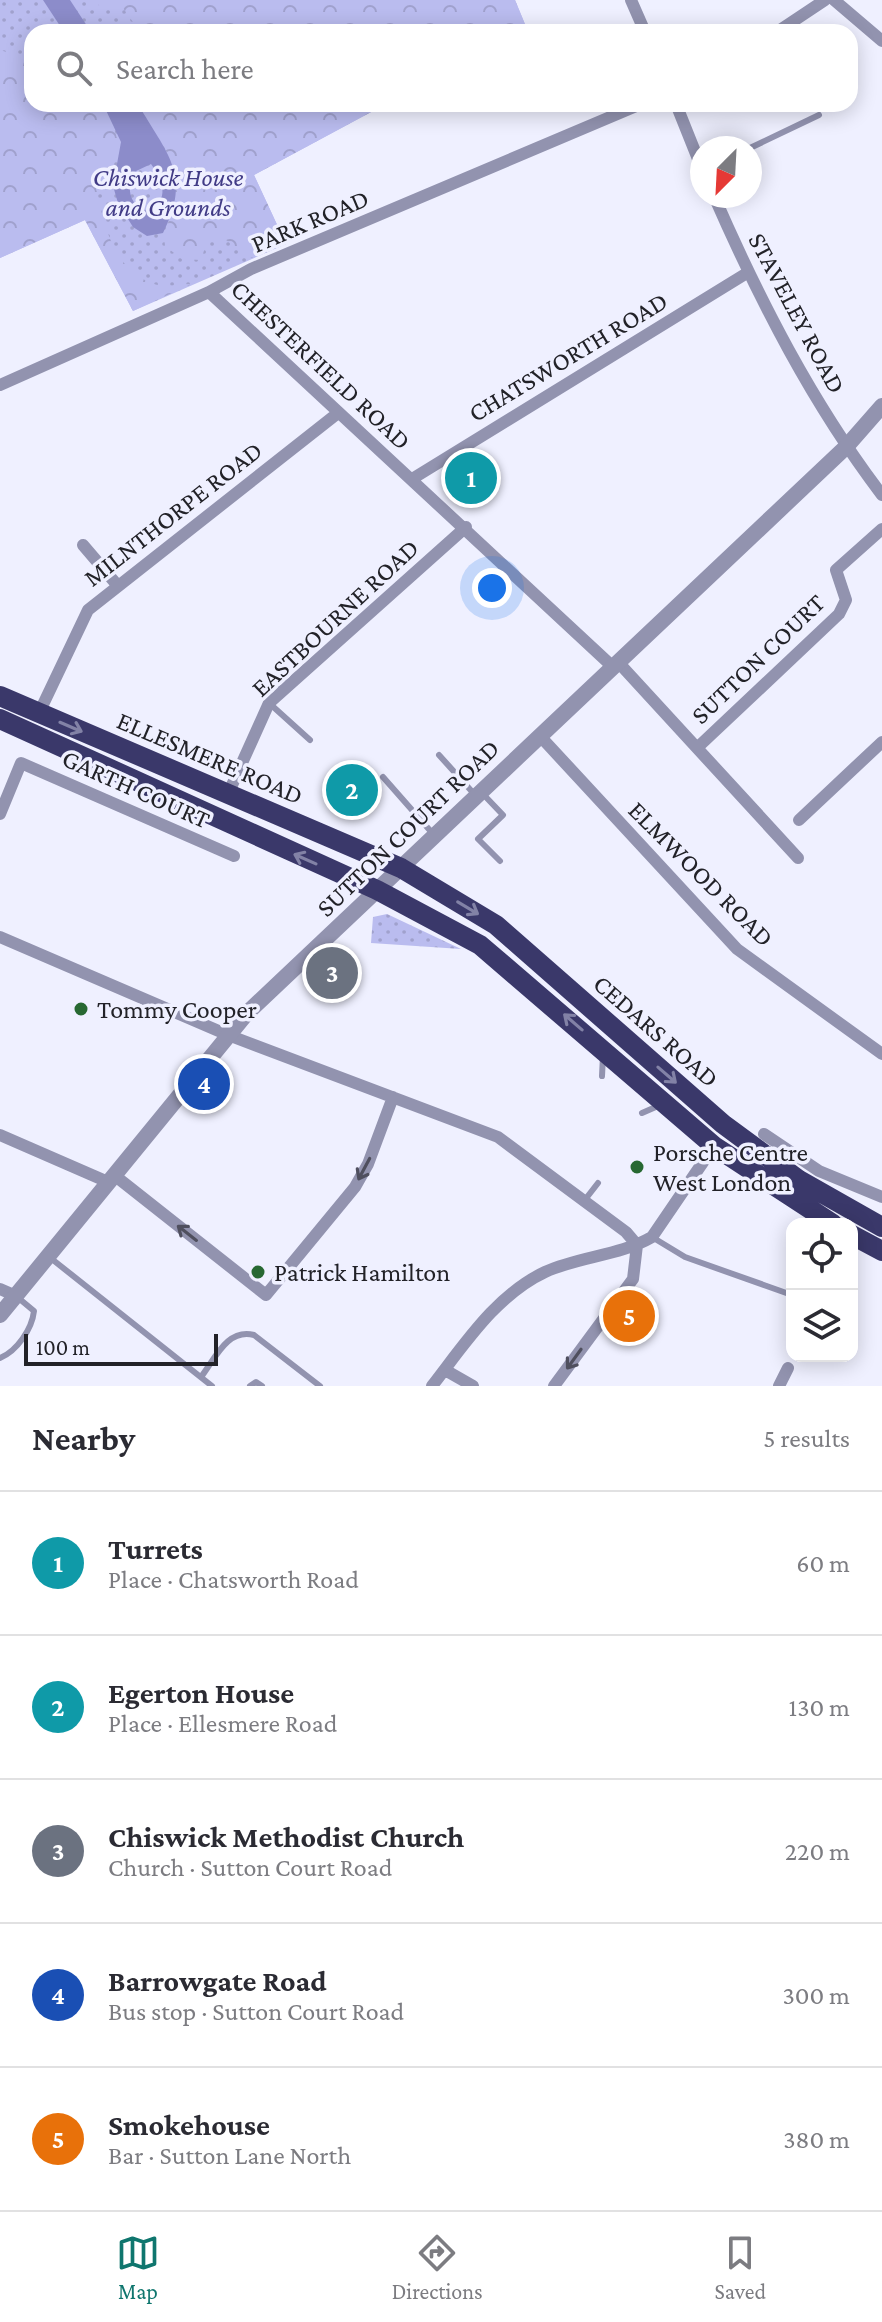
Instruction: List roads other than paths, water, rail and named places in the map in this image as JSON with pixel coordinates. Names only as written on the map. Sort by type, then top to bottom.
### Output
[{"type":"highway","name":"ELLESMERE ROAD","points":[[0,696],[401,868]]},
{"type":"highway","name":"ELLESMERE ROAD","points":[[0,719],[377,890]]},
{"type":"highway","name":"CEDARS ROAD","points":[[401,868],[496,925],[723,1124],[799,1180],[882,1227]]},
{"type":"highway","name":"CEDARS ROAD","points":[[377,890],[499,957],[714,1146],[824,1218]]},
{"type":"highway","points":[[858,1238],[882,1251]]},
{"type":"street","points":[[631,0],[642,24]]},
{"type":"street","points":[[789,24],[825,0]]},
{"type":"street","points":[[834,0],[882,41]]},
{"type":"street","name":"PARK ROAD","points":[[0,385],[209,292],[251,269],[622,112]]},
{"type":"street","points":[[679,112],[690,139]]},
{"type":"street","name":"STAVELEY ROAD","points":[[719,208],[747,273],[846,447],[882,495]]},
{"type":"street","name":"CHATSWORTH ROAD","points":[[412,479],[747,273]]},
{"type":"street","name":"CHESTERFIELD ROAD","points":[[209,292],[615,665],[698,747],[798,858]]},
{"type":"street","name":"SUTTON COURT ROAD","points":[[0,1315],[8,1292],[48,1256],[228,1035],[434,835],[846,447],[882,406]]},
{"type":"street","name":"MILNTHORPE ROAD","points":[[39,713],[88,610],[338,413]]},
{"type":"street","name":"EASTBOURNE ROAD","points":[[228,794],[269,703],[466,527]]},
{"type":"street","name":"SUTTON COURT","points":[[698,747],[839,614],[846,600],[836,570],[882,529]]},
{"type":"street","points":[[83,545],[118,586]]},
{"type":"street","name":"ELMWOOD ROAD","points":[[540,736],[737,949],[882,1054]]},
{"type":"street","points":[[799,820],[882,742]]},
{"type":"street","name":"GARTH COURT","points":[[0,814],[21,763],[234,856]]},
{"type":"street","points":[[0,937],[228,1035],[512,1144],[626,1232],[637,1245],[633,1279],[554,1386]]},
{"type":"street","points":[[0,1135],[111,1178],[266,1295],[355,1187],[368,1164],[393,1097]]},
{"type":"street","points":[[764,1134],[819,1171],[882,1197]]},
{"type":"street","points":[[432,1386],[501,1301],[517,1287],[571,1263],[637,1245],[652,1237],[714,1146]]},
{"type":"street","points":[[779,1386],[788,1368]]},
{"type":"street","points":[[445,1370],[473,1386]]},
{"type":"lane","points":[[762,142],[819,115]]},
{"type":"lane","points":[[269,703],[310,740]]},
{"type":"lane","points":[[439,755],[503,815],[478,839],[500,861]]},
{"type":"lane","points":[[383,777],[434,835]]},
{"type":"lane","points":[[602,1076],[604,1049]]},
{"type":"lane","points":[[642,1113],[665,1103]]},
{"type":"lane","points":[[584,1201],[598,1183]]},
{"type":"lane","points":[[652,1237],[685,1257],[786,1293]]},
{"type":"lane","points":[[48,1256],[212,1386]]},
{"type":"lane","points":[[0,1358],[7,1355],[32,1326],[34,1311],[8,1292]]},
{"type":"lane","points":[[201,1377],[233,1335],[242,1332],[254,1335],[320,1386]]},
{"type":"lane","points":[[250,1386],[256,1382],[262,1386]]},
{"type":"place","name":"Turrets","points":[[471,478]]},
{"type":"place","name":"Egerton House","points":[[352,790]]},
{"type":"place","name":"Chiswick Methodist Church","points":[[332,973]]},
{"type":"place","name":"Tommy Cooper","points":[[81,1009]]},
{"type":"place","name":"Barrowgate Road","points":[[204,1084]]},
{"type":"place","name":"Porsche Centre West London","points":[[637,1167]]},
{"type":"place","name":"Patrick Hamilton","points":[[258,1272]]},
{"type":"place","name":"Smokehouse","points":[[629,1316]]},
{"type":"park label","name":"Chiswick House and Grounds","points":[[168,192]]}]
